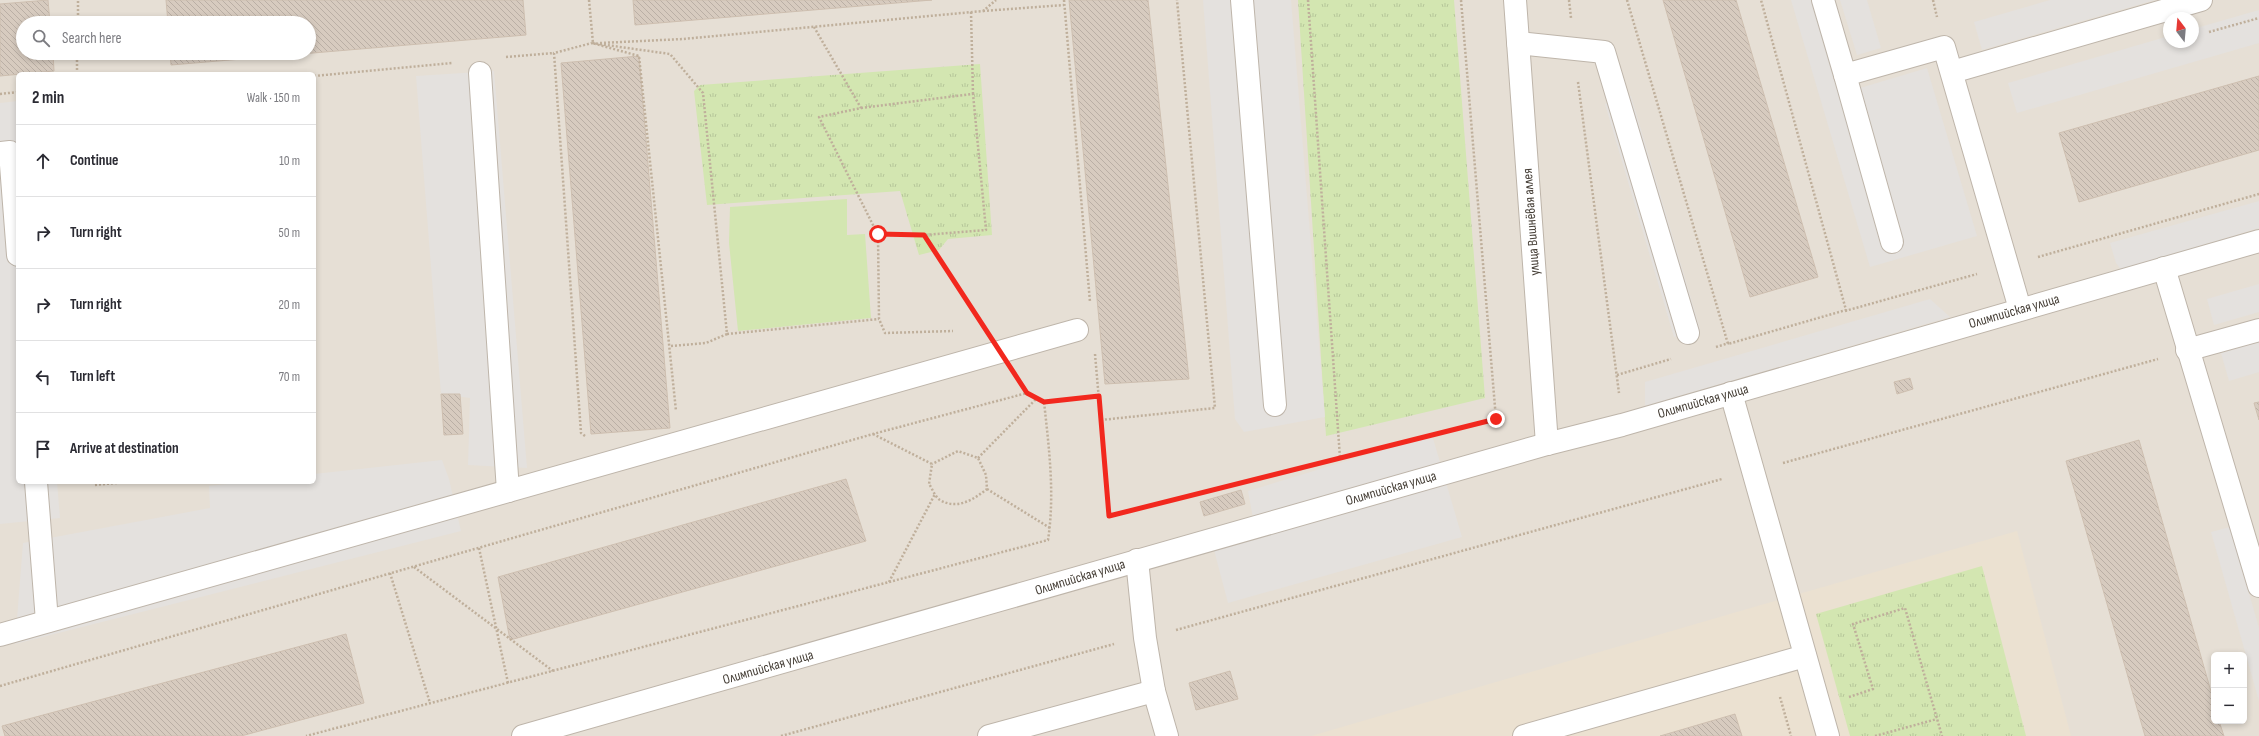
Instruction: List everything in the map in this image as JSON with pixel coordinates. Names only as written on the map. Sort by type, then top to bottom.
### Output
[{"type":"street","points":[[1242,0],[1275,405]]},
{"type":"street","name":"улица Вишнёвая аллея","points":[[1515,0],[1547,444]]},
{"type":"street","points":[[1823,0],[1892,242]]},
{"type":"street","points":[[1952,72],[2201,0]]},
{"type":"street","points":[[1518,43],[1604,52],[1688,333]]},
{"type":"street","points":[[1844,75],[1944,46],[2020,309]]},
{"type":"street","points":[[480,73],[508,491]]},
{"type":"street","points":[[0,153],[10,152],[16,229]]},
{"type":"street","name":"Олимпийская улица","points":[[523,736],[1083,578],[1137,560],[1547,444],[1622,425],[2259,241]]},
{"type":"street","points":[[2164,268],[2187,350],[2252,536],[2259,586]]},
{"type":"street","points":[[0,635],[1077,330]]},
{"type":"street","points":[[2187,350],[2259,330]]},
{"type":"street","points":[[1731,393],[1828,736]]},
{"type":"street","points":[[36,484],[47,621]]},
{"type":"street","points":[[1137,560],[1145,638],[1154,691],[1167,736]]},
{"type":"street","points":[[1524,736],[1805,656]]},
{"type":"street","points":[[989,736],[1154,691]]},
{"type":"path","points":[[78,0],[78,16]]},
{"type":"path","points":[[589,0],[592,43]]},
{"type":"path","points":[[983,11],[996,0]]},
{"type":"path","points":[[1064,0],[1091,310]]},
{"type":"path","points":[[1101,420],[1215,408],[1177,0]]},
{"type":"path","points":[[1308,0],[1340,458]]},
{"type":"path","points":[[1095,349],[1109,516],[1496,419],[1461,0]]},
{"type":"path","points":[[1569,0],[1574,49],[1617,374],[1622,425]]},
{"type":"path","points":[[1627,0],[1728,344]]},
{"type":"path","points":[[1761,0],[1846,310]]},
{"type":"path","points":[[500,58],[554,53],[592,43],[683,39],[970,12],[1064,5]]},
{"type":"path","points":[[878,234],[924,235],[986,230],[973,94],[970,12]]},
{"type":"path","points":[[2208,33],[2259,18]]},
{"type":"path","points":[[814,27],[860,108]]},
{"type":"path","points":[[592,43],[670,54],[703,93],[727,334]]},
{"type":"path","points":[[592,43],[639,56],[645,125],[671,346],[677,418]]},
{"type":"path","points":[[554,53],[581,434],[587,438]]},
{"type":"path","points":[[77,60],[77,72]]},
{"type":"path","points":[[316,76],[453,62]]},
{"type":"path","points":[[0,94],[16,92]]},
{"type":"path","points":[[955,330],[885,333],[879,319],[878,234],[819,117],[860,108],[973,94]]},
{"type":"path","points":[[1713,348],[2259,194]]},
{"type":"path","points":[[924,235],[1027,393],[1044,402],[1099,396]]},
{"type":"path","points":[[671,346],[706,343],[727,334],[879,319]]},
{"type":"path","points":[[781,736],[1114,644],[1145,638],[2187,350]]},
{"type":"path","points":[[1617,374],[1676,358]]},
{"type":"path","points":[[0,686],[873,434],[1027,393]]},
{"type":"path","points":[[978,458],[1036,398]]},
{"type":"path","points":[[306,736],[1048,540],[1050,528],[1050,454],[1044,402]]},
{"type":"path","points":[[873,434],[932,464]]},
{"type":"path","points":[[932,464],[958,451],[978,458],[986,475],[987,489]]},
{"type":"path","points":[[932,464],[928,484],[939,499],[955,505],[974,500],[987,489]]},
{"type":"path","points":[[94,484],[105,484]]},
{"type":"path","points":[[987,489],[1050,528]]},
{"type":"path","points":[[888,582],[935,494]]},
{"type":"path","points":[[479,548],[508,683]]},
{"type":"path","points":[[414,567],[553,671]]},
{"type":"path","points":[[390,573],[430,703]]},
{"type":"path","points":[[1785,716],[1873,689],[1853,624],[1905,608],[1942,736]]},
{"type":"path","points":[[1875,736],[1937,719]]},
{"type":"shaded area","points":[[0,0],[2259,0],[2259,736],[0,736]]},
{"type":"shaded area","points":[[1203,0],[1291,0],[1325,417],[1244,432],[1235,419]]},
{"type":"shaded area","points":[[1791,0],[1812,0],[1840,94],[1927,68],[1977,236],[1870,267]]},
{"type":"shaded area","points":[[1840,0],[1867,0],[1881,48],[1857,55]]},
{"type":"shaded area","points":[[2050,0],[2155,0],[1982,50],[1974,22]]},
{"type":"shaded area","points":[[2259,10],[2259,43],[2017,113],[2008,83],[2163,38],[2163,48],[2199,48],[2199,27]]},
{"type":"shaded area","points":[[494,71],[527,468],[468,465],[470,398],[441,394],[416,76]]},
{"type":"shaded area","points":[[1631,96],[1700,329],[1674,337],[1605,104]]},
{"type":"shaded area","points":[[16,101],[16,484],[57,484],[60,518],[0,524],[0,103]]},
{"type":"shaded area","points":[[2259,201],[2259,228],[2121,270],[2116,263],[2110,243]]},
{"type":"shaded area","points":[[2259,284],[2259,312],[2214,325],[2207,299]]},
{"type":"shaded area","points":[[1930,299],[1950,317],[1645,406],[1645,382]]},
{"type":"shaded area","points":[[2259,342],[2259,372],[2229,381],[2221,353]]},
{"type":"shaded area","points":[[1432,435],[1462,537],[1228,603],[1209,531],[1253,518],[1248,491]]},
{"type":"shaded area","points":[[442,460],[449,479],[461,531],[15,644],[23,543],[210,508],[209,486],[226,484],[316,484],[316,474]]},
{"type":"shaded area","points":[[2230,527],[2259,628],[2259,701],[2247,659],[2247,652],[2245,652],[2211,532]]},
{"type":"shaded area","points":[[2017,531],[2071,736],[1311,736],[1747,609]]},
{"type":"green space","points":[[1298,0],[1454,0],[1485,398],[1326,436]]},
{"type":"green space","points":[[980,64],[992,235],[948,239],[939,250],[919,255],[900,191],[707,205],[694,91],[700,85]]},
{"type":"green space","points":[[847,199],[847,235],[865,234],[871,318],[738,331],[729,243],[730,207]]},
{"type":"green space","points":[[1982,566],[2026,736],[1850,736],[1816,614]]},
{"type":"building","points":[[48,0],[49,16],[16,16],[16,60],[53,60],[54,71],[16,72],[16,75],[0,76],[0,4]]},
{"type":"building","points":[[166,0],[523,0],[526,35],[316,53],[316,16],[167,16]]},
{"type":"building","points":[[633,0],[932,0],[635,25]]},
{"type":"building","points":[[1069,0],[1148,0],[1189,379],[1105,384]]},
{"type":"building","points":[[1663,0],[1736,0],[1818,277],[1750,297]]},
{"type":"building","points":[[639,56],[670,428],[591,434],[561,63]]},
{"type":"building","points":[[171,60],[230,60],[171,65]]},
{"type":"building","points":[[2259,76],[2259,150],[2079,202],[2059,133]]},
{"type":"building","points":[[1910,378],[1913,389],[1897,394],[1894,382]]},
{"type":"building","points":[[441,394],[460,394],[463,434],[444,435]]},
{"type":"building","points":[[2259,402],[2259,420],[2254,403]]},
{"type":"building","points":[[2139,440],[2211,692],[2211,724],[2220,724],[2224,736],[2145,736],[2066,461]]},
{"type":"building","points":[[846,479],[866,541],[510,640],[498,577]]},
{"type":"building","points":[[1241,490],[1245,504],[1204,516],[1200,502]]},
{"type":"building","points":[[346,634],[364,703],[241,736],[5,736],[2,726]]},
{"type":"building","points":[[1230,671],[1238,699],[1196,710],[1189,683]]},
{"type":"building","points":[[1735,714],[1742,736],[1660,736]]},
{"type":"route","points":[[878,234],[924,235],[1027,393],[1044,402],[1099,396],[1109,516],[1496,419]]}]
